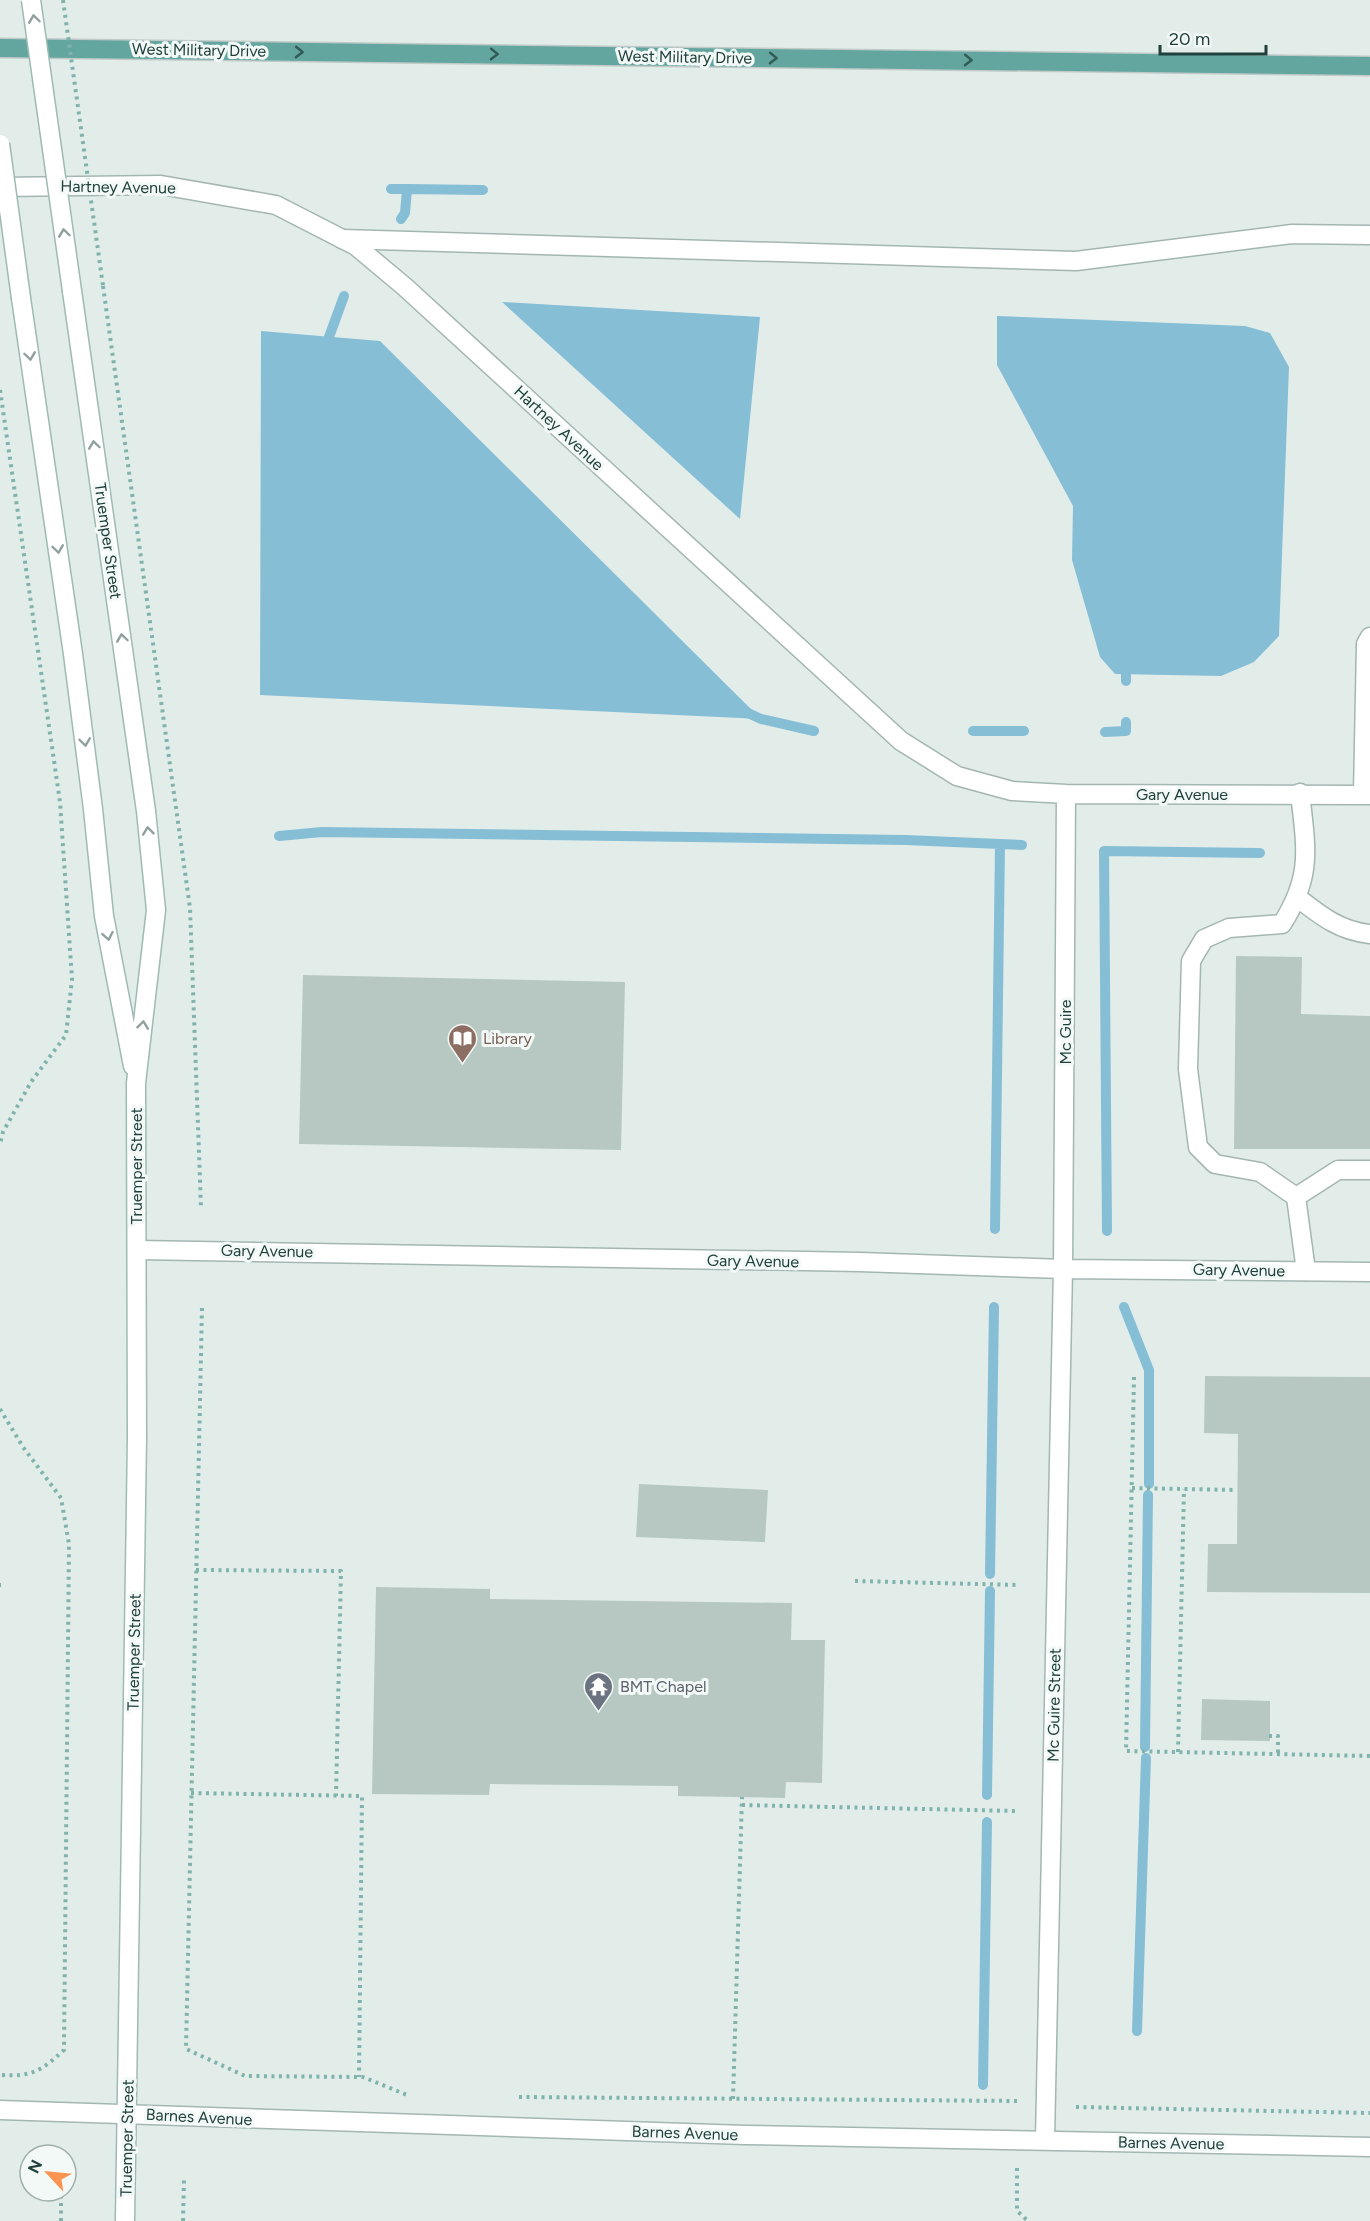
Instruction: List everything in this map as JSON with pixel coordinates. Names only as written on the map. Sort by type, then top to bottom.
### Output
[{"type":"main road","name":"West Military Drive","points":[[0,48],[1370,66]]},
{"type":"street","name":"Truemper Street","points":[[32,0],[146,811],[156,910],[136,1083],[137,1438],[125,2221]]},
{"type":"street","name":"Truemper Street","points":[[0,144],[85,742],[104,915],[136,1083]]},
{"type":"street","name":"Hartney Avenue","points":[[0,187],[161,185],[276,205],[356,246],[405,287],[901,741],[957,776],[1012,791],[1066,794]]},
{"type":"street","points":[[342,239],[1076,261],[1292,234],[1370,235]]},
{"type":"street","points":[[1366,794],[1366,644],[1370,637]]},
{"type":"street","points":[[1300,793],[1306,859],[1298,898],[1282,924],[1229,928],[1204,939],[1191,961],[1188,1069],[1198,1147],[1215,1164],[1260,1172],[1296,1197],[1306,1271]]},
{"type":"street","name":"Gary Avenue","points":[[1066,794],[1366,794]]},
{"type":"street","name":"Mc Guire","points":[[1063,1269],[1066,794]]},
{"type":"street","points":[[1298,898],[1329,922],[1357,933],[1370,934]]},
{"type":"street","points":[[1296,1197],[1338,1170],[1370,1170]]},
{"type":"street","name":"Gary Avenue","points":[[137,1250],[860,1262],[1063,1269],[1370,1272]]},
{"type":"street","name":"Mc Guire Street","points":[[1045,2140],[1063,1269]]},
{"type":"street","name":"Barnes Avenue","points":[[0,2110],[128,2113],[305,2122],[1370,2147]]},
{"type":"path","points":[[63,0],[103,286]]},
{"type":"path","points":[[0,390],[60,802],[72,980],[66,1035],[31,1082],[3,1132],[0,1144]]},
{"type":"path","points":[[202,1308],[186,2049],[245,2076],[359,2077],[411,2096]]},
{"type":"path","points":[[1134,1377],[1126,1751],[1370,1756]]},
{"type":"path","points":[[0,1409],[23,1447],[61,1498],[69,1544],[64,2050],[48,2065],[33,2074],[0,2075]]},
{"type":"path","points":[[1132,1488],[1238,1490]]},
{"type":"path","points":[[1178,1752],[1184,1489]]},
{"type":"path","points":[[196,1570],[341,1571],[336,1796]]},
{"type":"path","points":[[855,1581],[1019,1585]]},
{"type":"path","points":[[1269,1736],[1278,1736],[1278,1755]]},
{"type":"path","points":[[191,1793],[362,1796],[359,2077]]},
{"type":"path","points":[[733,2099],[742,1797]]},
{"type":"path","points":[[742,1805],[1015,1811]]},
{"type":"path","points":[[507,2097],[1021,2101]]},
{"type":"path","points":[[1076,2107],[1370,2113]]},
{"type":"path","points":[[1017,2168],[1017,2211],[1028,2221]]},
{"type":"path","points":[[183,2221],[184,2180]]},
{"type":"path","points":[[61,2203],[61,2221]]},
{"type":"water","points":[[502,302],[760,317],[740,519]]},
{"type":"water","points":[[997,316],[1245,326],[1270,333],[1289,367],[1279,636],[1254,662],[1221,676],[1115,674],[1100,657],[1072,560],[1073,506],[997,365]]},
{"type":"water","points":[[261,331],[380,341],[761,719],[260,695]]},
{"type":"building","points":[[1236,956],[1302,957],[1301,1014],[1370,1016],[1370,1149],[1234,1149]]},
{"type":"building","name":"Library","points":[[303,975],[625,982],[621,1150],[299,1144]]},
{"type":"building","points":[[1205,1376],[1370,1377],[1370,1593],[1207,1592],[1208,1544],[1237,1544],[1238,1434],[1204,1433]]},
{"type":"building","points":[[639,1484],[768,1490],[765,1542],[636,1537]]},
{"type":"building","name":"BMT Chapel","points":[[376,1587],[490,1589],[490,1599],[792,1603],[791,1640],[825,1640],[822,1783],[786,1782],[785,1798],[678,1796],[678,1786],[490,1784],[489,1795],[372,1794]]},
{"type":"building","points":[[1202,1699],[1270,1701],[1270,1741],[1201,1740]]},
{"type":"waterway","points":[[391,189],[407,189],[405,213],[401,219]]},
{"type":"waterway","points":[[407,189],[483,190]]},
{"type":"waterway","points":[[329,351],[329,337],[344,296]]},
{"type":"waterway","points":[[1126,674],[1126,681]]},
{"type":"waterway","points":[[748,713],[761,719],[814,731]]},
{"type":"waterway","points":[[1105,732],[1126,731],[1126,722]]},
{"type":"waterway","points":[[973,731],[1024,731]]},
{"type":"waterway","points":[[279,836],[322,832],[906,840],[1022,845]]},
{"type":"waterway","points":[[995,1229],[1000,844]]},
{"type":"waterway","points":[[1107,1231],[1104,851],[1260,853]]},
{"type":"waterway","points":[[990,1574],[994,1307]]},
{"type":"waterway","points":[[1124,1307],[1149,1370],[1149,1484]]},
{"type":"waterway","points":[[1145,1747],[1148,1495]]},
{"type":"waterway","points":[[987,1795],[990,1591]]},
{"type":"waterway","points":[[1137,2031],[1146,1758]]},
{"type":"waterway","points":[[983,2085],[987,1822]]},
{"type":"place","name":"Library","points":[[462,1064]]},
{"type":"place","name":"BMT Chapel","points":[[599,1712]]}]
